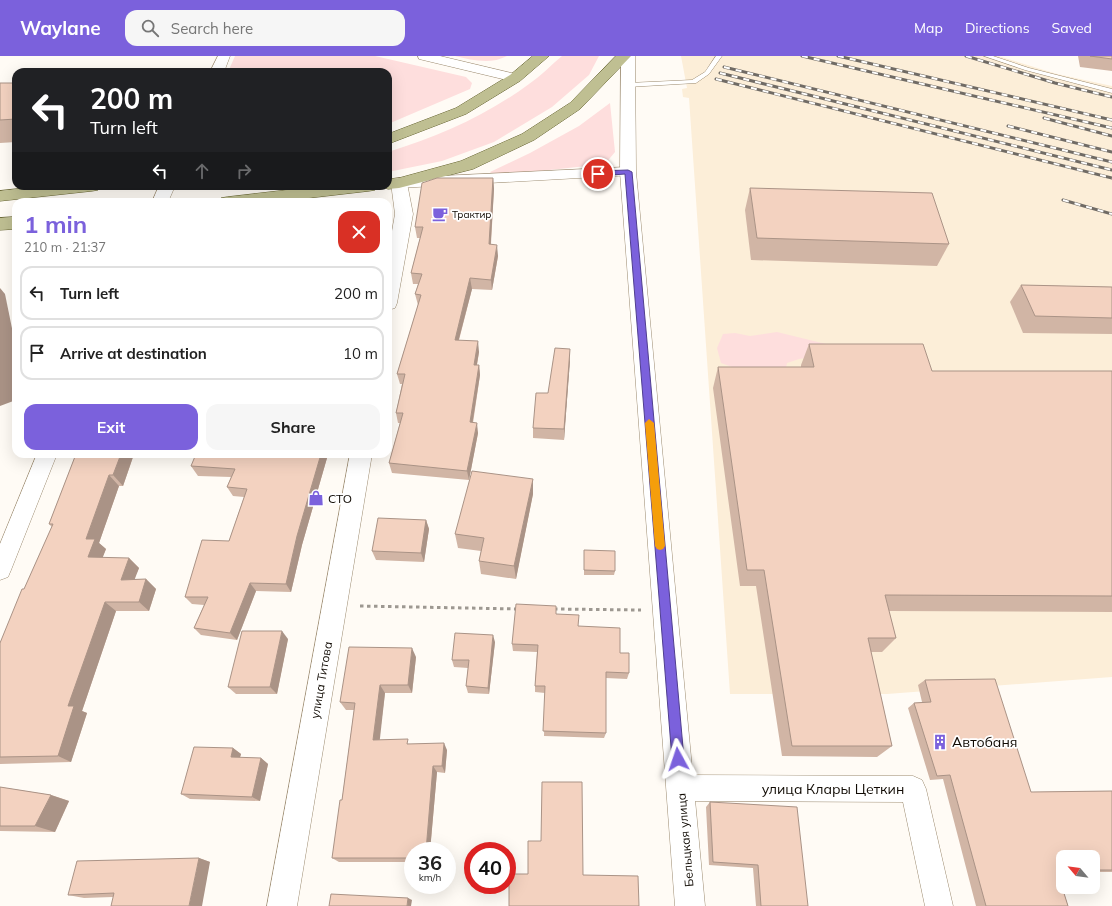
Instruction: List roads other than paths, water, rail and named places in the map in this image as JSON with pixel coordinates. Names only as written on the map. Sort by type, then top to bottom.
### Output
[{"type":"main road","points":[[392,137],[461,111],[515,78],[542,56]]},
{"type":"main road","points":[[394,183],[467,165],[528,137],[575,106],[624,56]]},
{"type":"main road","points":[[0,196],[55,190]]},
{"type":"main road","points":[[262,198],[334,190]]},
{"type":"main road","points":[[0,224],[12,223]]},
{"type":"street","points":[[219,68],[224,56]]},
{"type":"street","points":[[424,56],[515,78]]},
{"type":"street","name":"Бельцкая улица","points":[[628,56],[628,172],[690,906]]},
{"type":"street","points":[[392,281],[404,214],[394,183],[628,172]]},
{"type":"street","points":[[0,570],[45,458]]},
{"type":"street","name":"улица Титова","points":[[282,906],[333,606],[360,458]]},
{"type":"street","name":"улица Клары Цеткин","points":[[681,788],[913,789],[939,906]]},
{"type":"lane","points":[[628,85],[694,82],[707,73],[719,56]]},
{"type":"lane","points":[[987,56],[1027,69],[1112,91]]},
{"type":"railway","points":[[802,56],[1112,128]]},
{"type":"railway","points":[[838,56],[1112,120]]},
{"type":"railway","points":[[966,56],[1055,83],[1112,97]]},
{"type":"railway","points":[[724,67],[1112,162]]},
{"type":"railway","points":[[720,73],[1112,170]]},
{"type":"railway","points":[[716,79],[1112,178]]},
{"type":"railway","points":[[1044,118],[1112,136]]},
{"type":"railway","points":[[1008,126],[1112,152]]},
{"type":"railway","points":[[1063,200],[1112,214]]},
{"type":"place","name":"Трактир","points":[[440,214]]},
{"type":"place","name":"СТО","points":[[316,498]]},
{"type":"place","name":"Автобаня","points":[[940,742]]}]
